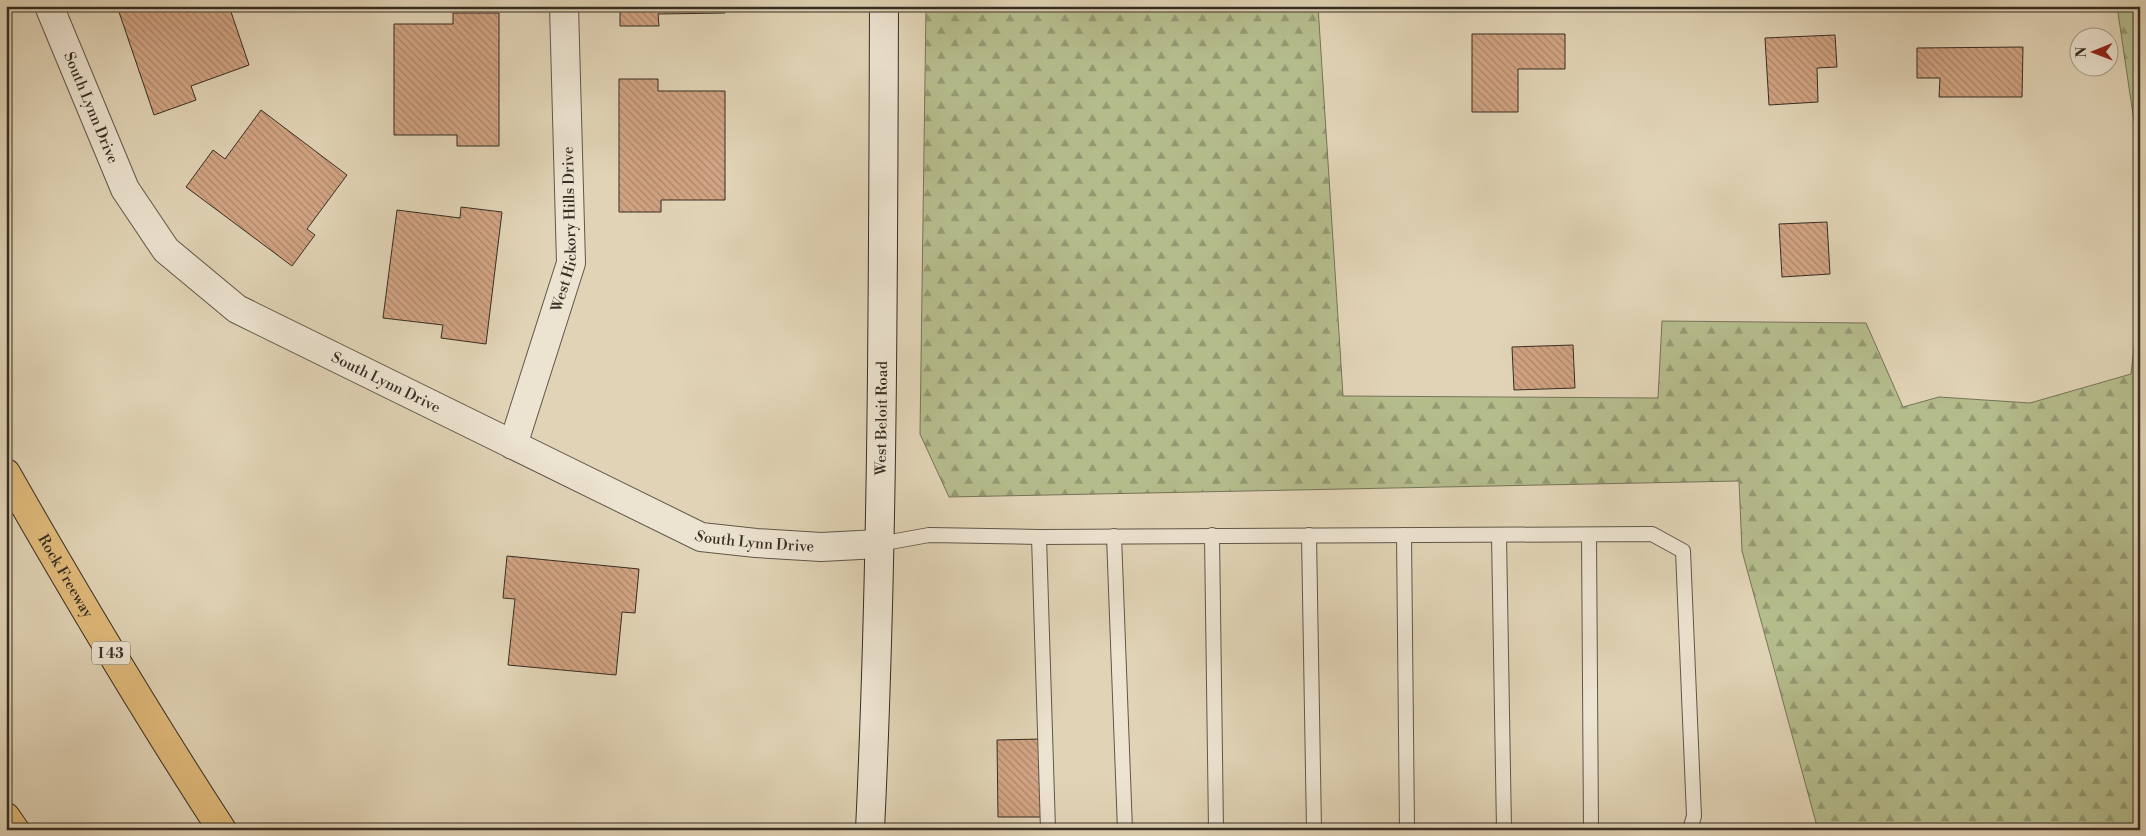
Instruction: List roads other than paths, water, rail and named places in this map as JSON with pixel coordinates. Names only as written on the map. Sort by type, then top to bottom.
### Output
[{"type":"highway","name":"Rock Freeway","points":[[6,473],[86,612],[162,737],[222,830]]},
{"type":"highway","points":[[6,817],[15,830]]},
{"type":"street","name":"South Lynn Drive","points":[[49,6],[125,189],[166,250],[237,309],[702,537],[821,547],[879,544]]},
{"type":"street","name":"West Hickory Hills Drive","points":[[513,445],[571,263],[564,6]]},
{"type":"street","name":"West Beloit Road","points":[[870,830],[877,697],[883,299],[884,6]]},
{"type":"lane","points":[[879,544],[929,534],[1039,537],[1652,534],[1683,551],[1694,816],[1690,830]]},
{"type":"lane","points":[[1499,534],[1504,830]]},
{"type":"lane","points":[[1589,534],[1591,830]]},
{"type":"lane","points":[[1212,535],[1216,830]]},
{"type":"lane","points":[[1309,535],[1314,830]]},
{"type":"lane","points":[[1404,535],[1407,830]]},
{"type":"lane","points":[[1114,536],[1125,830]]},
{"type":"lane","points":[[1039,537],[1048,830]]}]
